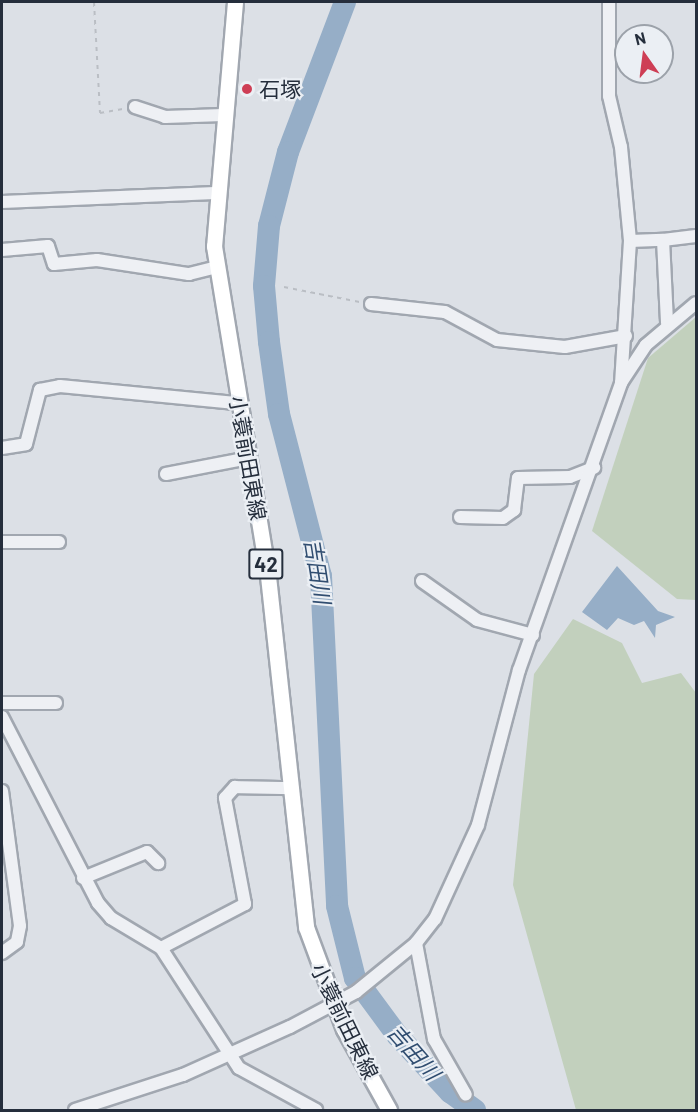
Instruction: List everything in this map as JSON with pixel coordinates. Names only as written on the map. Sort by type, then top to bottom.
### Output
[{"type":"main road","name":"小蓑前田東線","points":[[235,2],[215,193],[218,267],[238,403],[268,576],[288,788],[306,927],[333,1005],[389,1110]]},
{"type":"street","points":[[75,1110],[228,1057],[333,1005],[384,972],[416,943],[435,919],[478,825],[533,635],[594,468],[621,383],[626,336],[630,241],[621,147],[609,96],[609,2]]},
{"type":"street","points":[[135,107],[165,117],[223,115]]},
{"type":"street","points":[[2,201],[215,193]]},
{"type":"street","points":[[630,241],[696,236]]},
{"type":"street","points":[[663,240],[667,323]]},
{"type":"street","points":[[2,250],[48,246],[54,264],[97,260],[189,274],[218,267]]},
{"type":"street","points":[[621,383],[667,323],[696,303]]},
{"type":"street","points":[[371,304],[445,312],[497,340],[565,347],[626,336]]},
{"type":"street","points":[[2,448],[26,444],[40,390],[60,386],[238,403]]},
{"type":"street","points":[[166,474],[249,458]]},
{"type":"street","points":[[460,516],[502,518],[514,510],[518,478],[570,477],[594,468]]},
{"type":"street","points":[[2,542],[59,542]]},
{"type":"street","points":[[423,581],[477,620],[533,635]]},
{"type":"street","points":[[2,703],[56,703]]},
{"type":"street","points":[[2,717],[83,878],[111,918],[161,948],[228,1057],[260,1083],[316,1110]]},
{"type":"street","points":[[161,948],[245,904],[225,798],[235,787],[288,788]]},
{"type":"street","points":[[2,791],[20,926],[17,942],[2,953]]},
{"type":"street","points":[[83,878],[147,852],[158,863]]},
{"type":"street","points":[[416,943],[435,1039],[466,1095]]},
{"type":"path","points":[[94,2],[100,113],[135,107]]},
{"type":"path","points":[[284,287],[371,304]]},
{"type":"green space","points":[[696,317],[696,600],[677,599],[592,531],[648,358]]},
{"type":"green space","points":[[573,619],[622,643],[642,683],[681,673],[696,693],[696,1110],[576,1110],[513,885],[534,674]]},
{"type":"water","points":[[617,566],[658,611],[675,617],[656,625],[655,638],[644,621],[634,625],[618,618],[607,630],[582,612]]},
{"type":"waterway","name":"吉田川","points":[[345,2],[288,152],[269,226],[264,286],[269,342],[279,414],[321,576],[337,906],[355,978],[397,1035],[450,1092],[475,1110]]},
{"type":"place","name":"石塚","points":[[247,89]]}]
